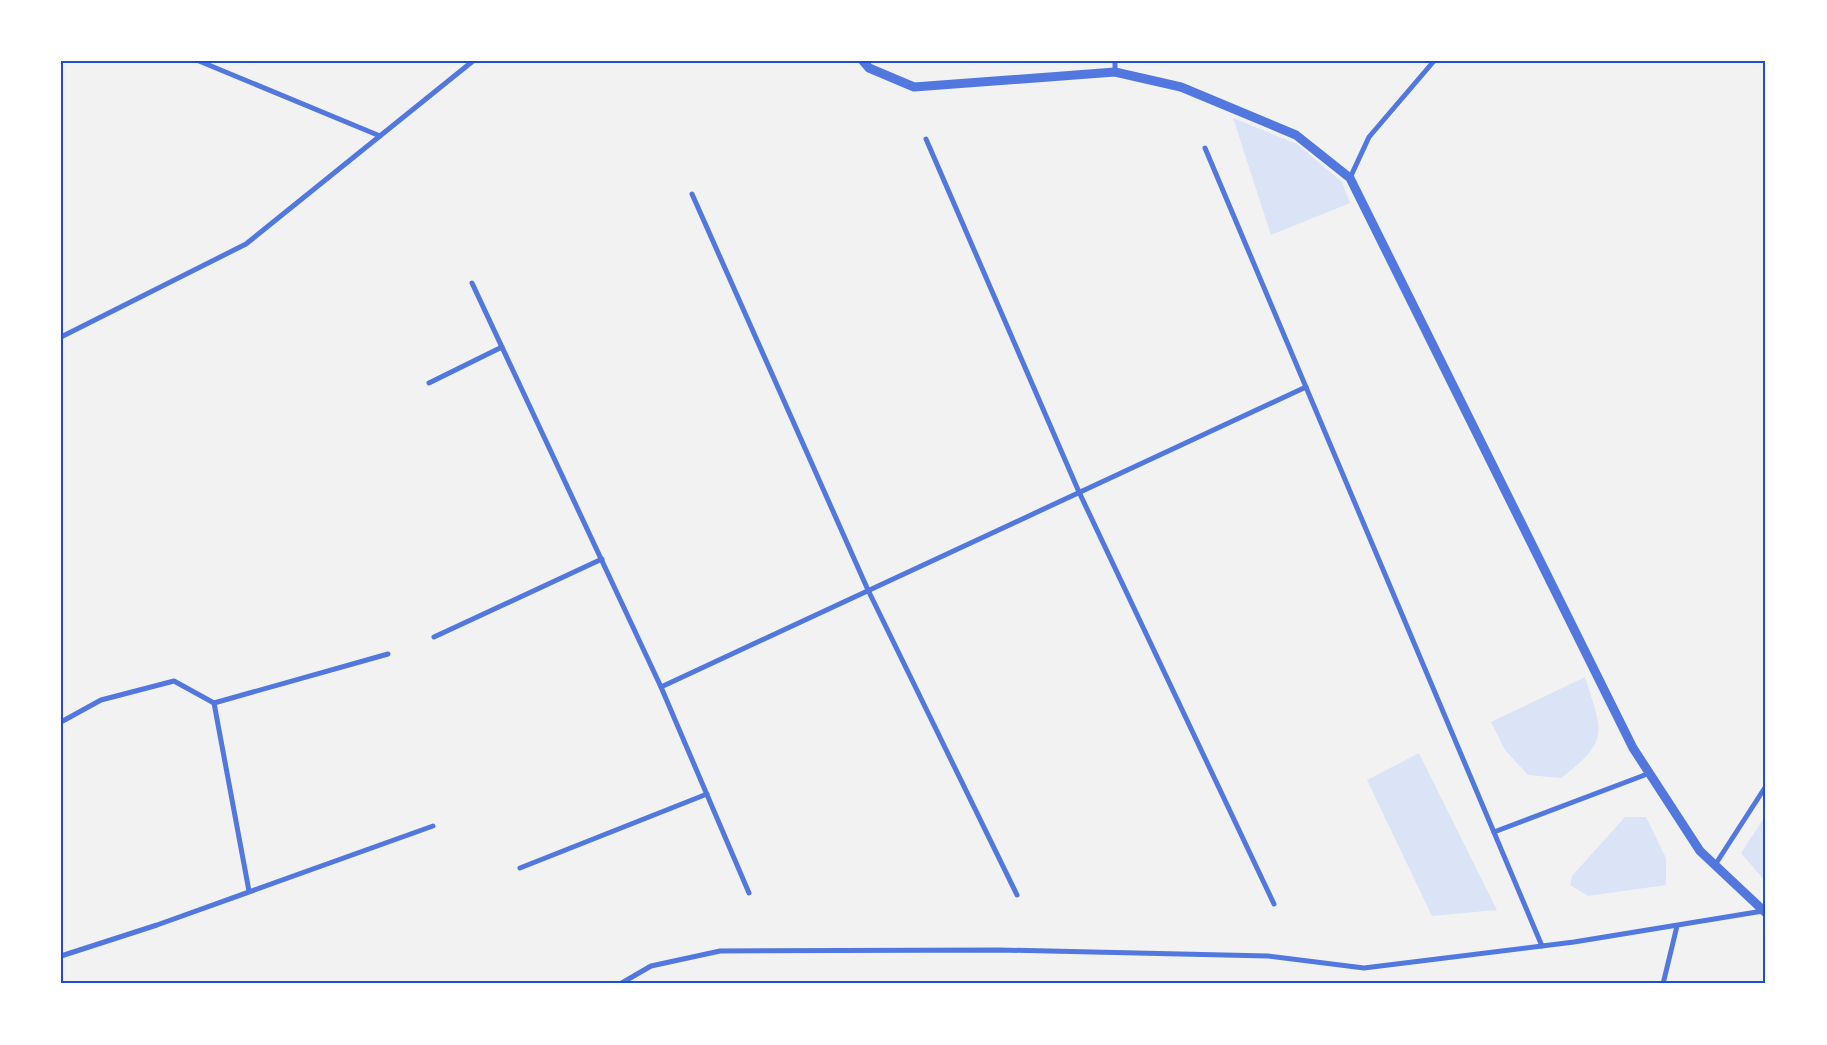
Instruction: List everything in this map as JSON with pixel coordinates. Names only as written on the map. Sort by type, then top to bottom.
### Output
[{"type":"street","points":[[200,61],[380,136]]},
{"type":"street","points":[[61,337],[246,244],[472,61]]},
{"type":"street","points":[[863,61],[869,68],[914,87],[1115,72],[1181,87],[1296,135],[1350,178],[1628,739],[1700,851],[1765,912]]},
{"type":"street","points":[[1115,61],[1115,72]]},
{"type":"street","points":[[1350,178],[1369,137],[1434,61]]},
{"type":"street","points":[[926,139],[1079,492],[1274,904]]},
{"type":"street","points":[[1205,148],[1542,946]]},
{"type":"street","points":[[692,194],[868,590],[1018,895]]},
{"type":"street","points":[[472,283],[662,687],[749,893]]},
{"type":"street","points":[[429,383],[502,347]]},
{"type":"street","points":[[662,687],[1306,387]]},
{"type":"street","points":[[434,637],[602,559]]},
{"type":"street","points":[[61,722],[101,700],[174,682],[214,703],[388,654]]},
{"type":"street","points":[[214,703],[249,891]]},
{"type":"street","points":[[1494,832],[1650,773]]},
{"type":"street","points":[[1715,866],[1766,786]]},
{"type":"street","points":[[520,868],[707,794]]},
{"type":"street","points":[[61,956],[433,826]]},
{"type":"street","points":[[620,984],[651,966],[720,952],[1000,950],[1268,956],[1364,968],[1542,946],[1765,912]]},
{"type":"street","points":[[1663,984],[1677,926]]},
{"type":"shaded area","points":[[1233,118],[1297,144],[1342,182],[1350,203],[1271,235]]},
{"type":"shaded area","points":[[1585,677],[1598,723],[1598,734],[1595,744],[1577,765],[1561,778],[1528,775],[1505,750],[1491,722]]},
{"type":"shaded area","points":[[1419,753],[1497,910],[1432,916],[1367,780]]},
{"type":"shaded area","points":[[1766,815],[1766,882],[1741,853]]},
{"type":"shaded area","points":[[1625,817],[1646,817],[1666,858],[1666,885],[1588,896],[1570,885],[1572,876]]}]
